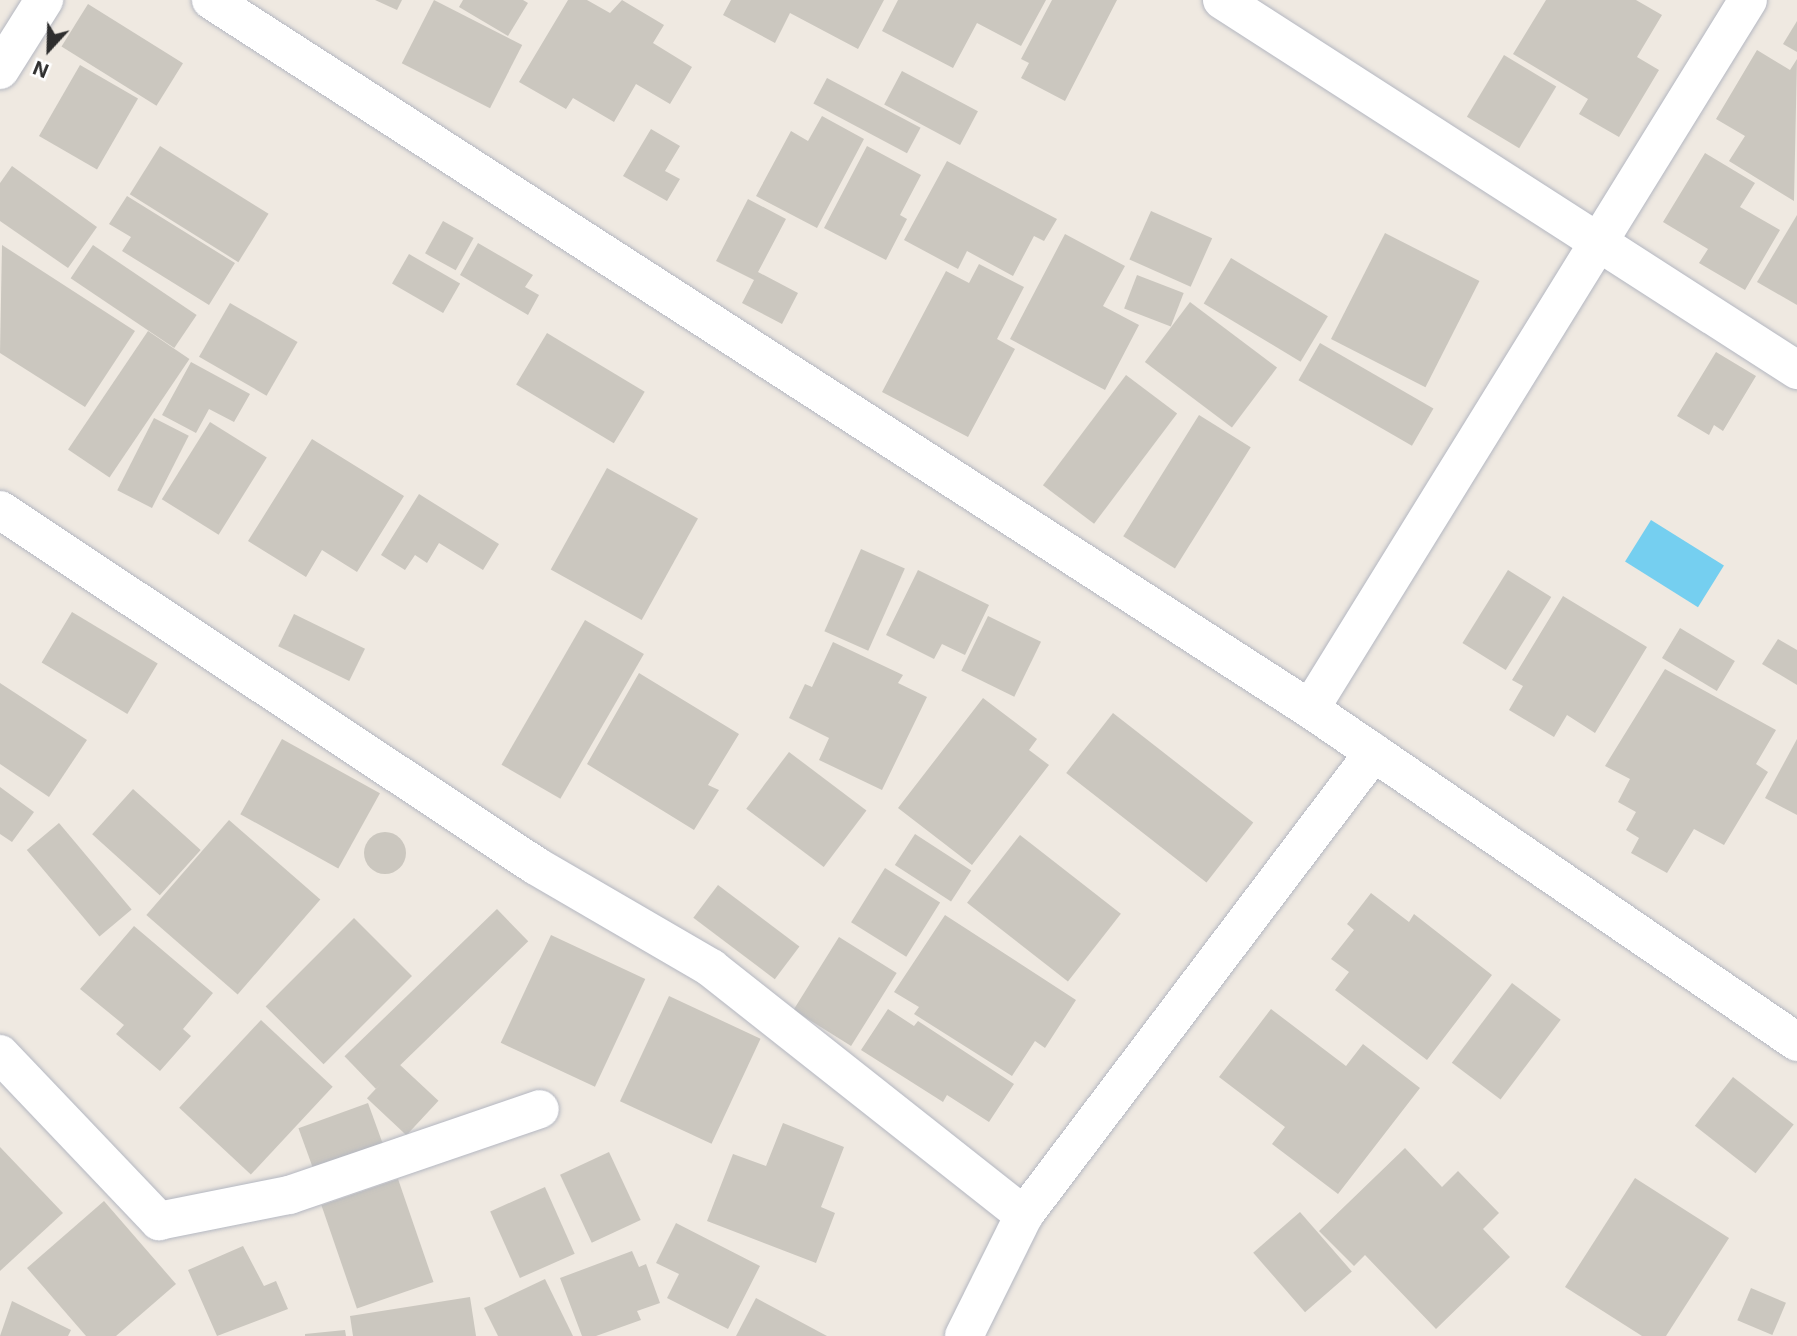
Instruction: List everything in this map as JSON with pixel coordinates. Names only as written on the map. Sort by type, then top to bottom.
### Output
[{"type":"street","points":[[0,70],[44,0]]},
{"type":"street","points":[[211,0],[1310,709],[1797,1042]]},
{"type":"street","points":[[1222,0],[1797,370]]},
{"type":"street","points":[[1310,709],[1748,0]]},
{"type":"street","points":[[0,510],[537,866],[711,968],[1024,1215]]},
{"type":"street","points":[[964,1336],[1024,1215],[1374,752]]},
{"type":"street","points":[[0,1054],[159,1221],[289,1195],[540,1109]]},
{"type":"water","points":[[1651,520],[1724,566],[1698,607],[1625,562]]},
{"type":"building","points":[[375,0],[402,0],[397,10]]},
{"type":"building","points":[[434,0],[522,45],[490,108],[402,63]]},
{"type":"building","points":[[463,0],[523,0],[528,3],[508,36],[459,7]]},
{"type":"building","points":[[568,0],[587,0],[610,13],[622,0],[664,25],[653,43],[692,67],[670,104],[636,84],[614,122],[573,98],[566,109],[519,82]]},
{"type":"building","points":[[731,0],[884,0],[858,49],[790,13],[775,43],[723,15]]},
{"type":"building","points":[[898,0],[1046,0],[1021,46],[977,23],[953,68],[882,31]]},
{"type":"building","points":[[1052,0],[1117,0],[1065,101],[1021,78],[1029,63],[1021,59]]},
{"type":"building","points":[[1546,0],[1636,0],[1662,15],[1637,57],[1659,70],[1619,137],[1579,114],[1588,99],[1513,54]]},
{"type":"building","points":[[88,4],[183,63],[156,106],[62,46]]},
{"type":"building","points":[[1797,21],[1797,52],[1783,44]]},
{"type":"building","points":[[1757,50],[1790,70],[1797,59],[1794,201],[1729,161],[1745,136],[1716,119]]},
{"type":"building","points":[[1504,55],[1556,86],[1519,148],[1467,117]]},
{"type":"building","points":[[80,65],[138,98],[97,170],[39,136]]},
{"type":"building","points":[[902,71],[978,111],[960,145],[884,105]]},
{"type":"building","points":[[827,78],[921,128],[907,153],[813,104]]},
{"type":"building","points":[[822,116],[864,139],[817,228],[756,196],[791,131],[808,141]]},
{"type":"building","points":[[651,129],[680,146],[665,171],[680,179],[667,201],[623,176]]},
{"type":"building","points":[[160,146],[269,214],[238,262],[130,194]]},
{"type":"building","points":[[867,146],[921,175],[900,215],[907,219],[886,260],[824,228]]},
{"type":"building","points":[[1705,153],[1755,183],[1740,207],[1780,230],[1745,290],[1699,263],[1708,249],[1663,222]]},
{"type":"building","points":[[947,161],[1057,219],[1044,241],[1034,236],[1013,276],[967,251],[958,269],[904,240]]},
{"type":"building","points":[[12,166],[97,227],[68,268],[0,221],[0,183]]},
{"type":"building","points":[[127,196],[235,263],[209,305],[122,251],[131,237],[109,224]]},
{"type":"building","points":[[748,199],[786,219],[758,272],[798,293],[782,324],[742,303],[754,280],[716,261]]},
{"type":"building","points":[[1151,211],[1212,238],[1191,287],[1129,259]]},
{"type":"building","points":[[1797,215],[1797,305],[1757,282]]},
{"type":"building","points":[[443,221],[474,238],[456,270],[425,253]]},
{"type":"building","points":[[1385,233],[1479,281],[1425,387],[1331,339]]},
{"type":"building","points":[[1065,234],[1125,266],[1103,306],[1139,325],[1105,390],[1010,339]]},
{"type":"building","points":[[478,243],[533,275],[525,287],[539,295],[528,315],[460,275]]},
{"type":"building","points":[[2,245],[135,331],[85,407],[0,353]]},
{"type":"building","points":[[93,245],[197,315],[174,348],[71,278]]},
{"type":"building","points":[[409,254],[460,284],[443,313],[392,283]]},
{"type":"building","points":[[1231,258],[1328,316],[1301,362],[1204,303]]},
{"type":"building","points":[[979,264],[1024,287],[997,339],[1015,349],[968,437],[882,392],[946,271],[969,283]]},
{"type":"building","points":[[1137,275],[1184,293],[1171,327],[1124,309]]},
{"type":"building","points":[[1190,302],[1277,368],[1232,427],[1145,362]]},
{"type":"building","points":[[230,303],[298,342],[267,396],[199,357]]},
{"type":"building","points":[[148,331],[189,359],[109,478],[68,450]]},
{"type":"building","points":[[547,333],[645,392],[614,443],[516,384]]},
{"type":"building","points":[[1320,343],[1433,408],[1412,446],[1298,380]]},
{"type":"building","points":[[1716,352],[1756,376],[1723,431],[1714,425],[1709,435],[1677,416]]},
{"type":"building","points":[[191,362],[250,394],[234,422],[209,409],[196,433],[162,415]]},
{"type":"building","points":[[1126,375],[1177,414],[1094,524],[1043,485]]},
{"type":"building","points":[[1199,415],[1251,447],[1175,569],[1123,536]]},
{"type":"building","points":[[154,418],[189,436],[152,508],[117,490]]},
{"type":"building","points":[[210,422],[267,458],[219,535],[162,499]]},
{"type":"building","points":[[312,439],[404,496],[357,572],[322,550],[306,577],[248,541]]},
{"type":"building","points":[[607,468],[698,518],[642,620],[551,569]]},
{"type":"building","points":[[419,494],[499,544],[483,570],[439,543],[427,563],[415,555],[405,570],[381,555]]},
{"type":"building","points":[[861,549],[905,569],[868,651],[824,631]]},
{"type":"building","points":[[918,570],[989,605],[965,655],[942,644],[934,659],[886,635]]},
{"type":"building","points":[[1508,570],[1551,597],[1506,670],[1462,643]]},
{"type":"building","points":[[1563,596],[1647,647],[1595,733],[1567,715],[1554,737],[1509,710],[1523,686],[1512,680]]},
{"type":"building","points":[[72,612],[158,664],[127,714],[42,663]]},
{"type":"building","points":[[294,614],[365,649],[349,681],[278,646]]},
{"type":"building","points":[[988,616],[1041,642],[1014,697],[961,671]]},
{"type":"building","points":[[585,620],[644,654],[560,799],[502,765]]},
{"type":"building","points":[[1680,628],[1735,661],[1717,691],[1662,658]]},
{"type":"building","points":[[1778,639],[1797,650],[1797,685],[1762,664]]},
{"type":"building","points":[[833,642],[903,675],[898,683],[927,697],[882,790],[819,760],[829,738],[789,718],[805,684],[812,687]]},
{"type":"building","points":[[1665,669],[1776,730],[1756,764],[1768,772],[1724,845],[1694,829],[1667,873],[1631,853],[1639,838],[1626,830],[1636,812],[1618,802],[1630,779],[1605,766]]},
{"type":"building","points":[[639,673],[739,734],[708,785],[719,790],[694,830],[587,764]]},
{"type":"building","points":[[0,683],[87,740],[49,797],[0,764]]},
{"type":"building","points":[[983,698],[1037,739],[1029,750],[1049,765],[972,865],[898,808]]},
{"type":"building","points":[[1113,713],[1253,823],[1206,882],[1066,773]]},
{"type":"building","points":[[282,739],[380,793],[338,869],[240,814]]},
{"type":"building","points":[[1797,739],[1797,815],[1765,798]]},
{"type":"building","points":[[789,752],[866,810],[824,867],[746,809]]},
{"type":"building","points":[[0,787],[34,812],[12,842],[0,834]]},
{"type":"building","points":[[133,789],[201,850],[160,895],[92,834]]},
{"type":"building","points":[[229,820],[320,899],[238,994],[146,915]]},
{"type":"building","points":[[59,823],[132,910],[99,937],[27,850]]},
{"type":"building","points":[[385,832],[400,838],[406,853],[400,868],[385,874],[370,868],[364,853],[370,838]]},
{"type":"building","points":[[915,834],[971,870],[951,902],[895,865]]},
{"type":"building","points":[[1020,835],[1121,914],[1068,982],[967,903]]},
{"type":"building","points":[[885,868],[940,902],[906,957],[851,922]]},
{"type":"building","points":[[718,885],[799,946],[775,979],[693,918]]},
{"type":"building","points":[[1371,893],[1409,922],[1414,914],[1492,975],[1427,1060],[1335,990],[1349,972],[1331,959],[1354,930],[1347,924]]},
{"type":"building","points":[[497,909],[528,941],[376,1089],[344,1056]]},
{"type":"building","points":[[945,915],[1076,1000],[1045,1048],[1035,1041],[1012,1076],[914,1014],[919,1007],[894,992]]},
{"type":"building","points":[[354,918],[412,976],[324,1064],[266,1006]]},
{"type":"building","points":[[134,926],[213,993],[183,1029],[191,1036],[160,1071],[116,1034],[124,1025],[80,989]]},
{"type":"building","points":[[551,935],[645,979],[595,1087],[501,1043]]},
{"type":"building","points":[[839,937],[897,973],[851,1046],[793,1010]]},
{"type":"building","points":[[1512,983],[1561,1020],[1501,1100],[1452,1063]]},
{"type":"building","points":[[669,996],[761,1039],[712,1144],[620,1101]]},
{"type":"building","points":[[888,1009],[914,1026],[918,1021],[1014,1084],[989,1122],[947,1095],[943,1102],[861,1050]]},
{"type":"building","points":[[1271,1009],[1346,1066],[1363,1044],[1420,1088],[1338,1194],[1272,1144],[1285,1127],[1219,1077]]},
{"type":"building","points":[[261,1020],[333,1087],[251,1175],[179,1108]]},
{"type":"building","points":[[399,1064],[438,1101],[406,1135],[367,1098]]},
{"type":"building","points":[[1733,1077],[1794,1124],[1756,1173],[1695,1126]]},
{"type":"building","points":[[368,1103],[387,1155],[317,1180],[298,1128]]},
{"type":"building","points":[[783,1123],[844,1147],[821,1207],[835,1213],[816,1263],[707,1221],[733,1154],[766,1166]]},
{"type":"building","points":[[0,1147],[63,1213],[0,1271]]},
{"type":"building","points":[[1405,1148],[1442,1187],[1458,1171],[1499,1213],[1483,1229],[1510,1257],[1436,1329],[1365,1255],[1354,1266],[1319,1231]]},
{"type":"building","points":[[609,1152],[641,1220],[592,1243],[560,1175]]},
{"type":"building","points":[[1635,1178],[1729,1238],[1666,1336],[1642,1336],[1565,1287]]},
{"type":"building","points":[[398,1179],[433,1282],[357,1308],[321,1205]]},
{"type":"building","points":[[545,1187],[575,1254],[520,1278],[490,1211]]},
{"type":"building","points":[[104,1201],[176,1284],[116,1336],[86,1336],[27,1268]]},
{"type":"building","points":[[1300,1212],[1352,1272],[1305,1312],[1253,1253]]},
{"type":"building","points":[[676,1223],[760,1266],[728,1329],[667,1298],[679,1274],[656,1263]]},
{"type":"building","points":[[243,1246],[264,1286],[276,1281],[288,1309],[217,1336],[188,1270]]},
{"type":"building","points":[[632,1251],[639,1267],[646,1264],[660,1303],[637,1311],[641,1320],[596,1336],[582,1336],[560,1278]]},
{"type":"building","points":[[545,1279],[573,1336],[498,1336],[484,1308]]},
{"type":"building","points":[[1751,1288],[1786,1303],[1772,1335],[1737,1320]]},
{"type":"building","points":[[470,1297],[476,1336],[353,1336],[350,1316]]},
{"type":"building","points":[[756,1298],[827,1336],[736,1336]]},
{"type":"building","points":[[12,1301],[71,1330],[68,1336],[0,1336]]},
{"type":"building","points":[[345,1330],[346,1336],[305,1336],[305,1334]]}]
